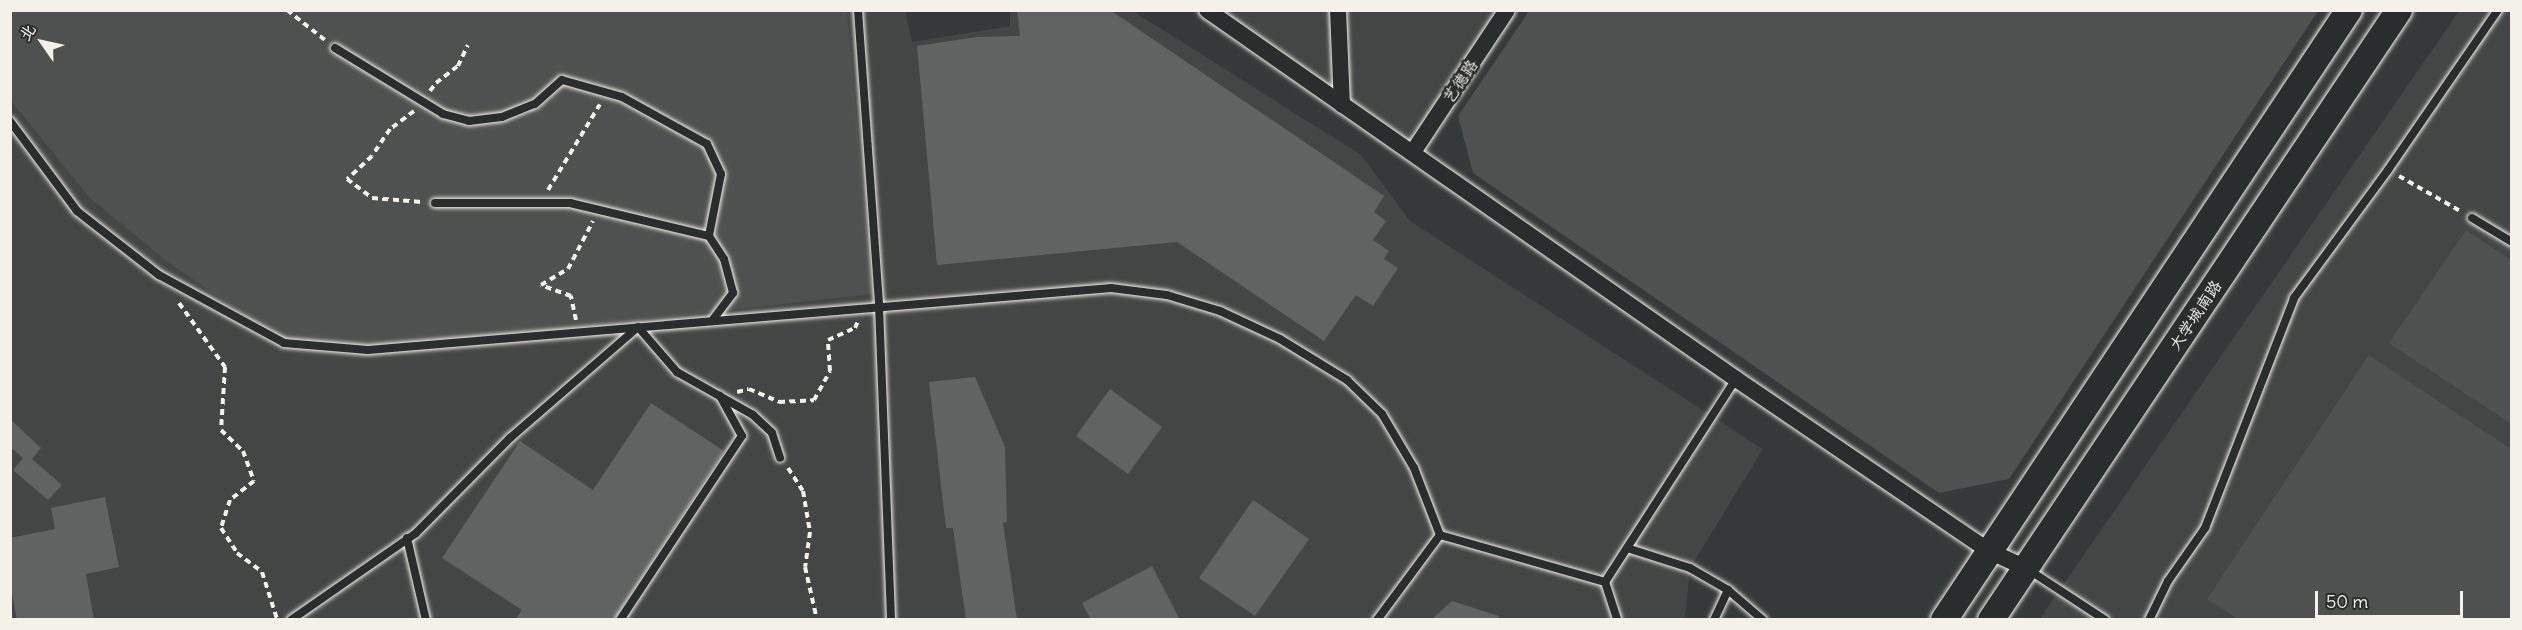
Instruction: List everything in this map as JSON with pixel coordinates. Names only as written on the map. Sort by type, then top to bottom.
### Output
[{"type":"main road","points":[[1944,620],[2349,10]]},
{"type":"main road","name":"大学城南路","points":[[1991,620],[2400,10]]},
{"type":"street","points":[[1207,10],[1736,379],[1989,551],[2026,568]]},
{"type":"street","points":[[1338,10],[1342,105]]},
{"type":"street","name":"艺德路","points":[[1413,152],[1507,10]]},
{"type":"lane","points":[[858,10],[879,306],[891,620]]},
{"type":"lane","points":[[2149,620],[2168,581],[2205,528],[2294,298],[2388,170],[2498,10]]},
{"type":"lane","points":[[335,48],[443,114],[469,121],[502,117],[535,104],[562,80],[622,97],[707,144],[721,174],[709,236]]},
{"type":"lane","points":[[10,121],[76,211],[159,275],[284,343],[368,350],[1111,288],[1167,295],[1220,311],[1280,339],[1347,380],[1382,414],[1414,468],[1440,535]]},
{"type":"lane","points":[[435,203],[542,201],[570,203],[597,212],[709,236],[724,258],[733,293],[712,321]]},
{"type":"lane","points":[[2472,218],[2511,242]]},
{"type":"lane","points":[[638,327],[677,372],[753,415],[772,433],[780,458]]},
{"type":"lane","points":[[291,620],[407,538],[510,438],[638,327]]},
{"type":"lane","points":[[1605,582],[1736,379]]},
{"type":"lane","points":[[620,620],[742,436],[720,396]]},
{"type":"lane","points":[[1440,535],[1605,582]]},
{"type":"lane","points":[[1377,620],[1440,535]]},
{"type":"lane","points":[[407,538],[426,620]]},
{"type":"lane","points":[[1627,548],[1690,568],[1728,590],[1763,620]]},
{"type":"lane","points":[[2026,568],[2105,620]]},
{"type":"lane","points":[[1605,582],[1617,620]]},
{"type":"lane","points":[[1714,620],[1728,590]]},
{"type":"path","points":[[286,10],[335,48]]},
{"type":"path","points":[[435,203],[372,198],[347,179],[372,156],[390,129],[422,102],[436,83],[458,66],[468,45]]},
{"type":"path","points":[[542,201],[607,93]]},
{"type":"path","points":[[2388,170],[2472,218]]},
{"type":"path","points":[[578,332],[571,296],[541,285],[568,269],[597,212]]},
{"type":"path","points":[[159,275],[225,367],[220,430],[243,451],[254,481],[230,500],[220,528],[237,553],[262,572],[277,620]]},
{"type":"path","points":[[720,396],[749,389],[779,402],[814,400],[830,371],[828,340],[855,328],[866,307]]},
{"type":"path","points":[[780,458],[803,491],[810,532],[805,567],[817,620]]},
{"type":"shaded area","points":[[905,10],[912,42],[1010,26],[1010,11],[1133,11],[1361,155],[1410,221],[1763,449],[1690,568],[1685,619],[11,619],[10,11]]},
{"type":"shaded area","points":[[10,11],[847,11],[872,294],[381,349],[284,343],[165,260],[89,197],[11,101]]},
{"type":"shaded area","points":[[1210,11],[1508,11],[1413,152]]},
{"type":"shaded area","points":[[1529,11],[2318,11],[2009,479],[1939,493],[1473,173],[1458,116]]},
{"type":"shaded area","points":[[2459,11],[2511,11],[2511,619],[2039,620]]},
{"type":"shaded area","points":[[2466,230],[2511,260],[2511,424],[2389,343]]},
{"type":"shaded area","points":[[2369,355],[2511,449],[2511,619],[2238,619],[2207,599]]},
{"type":"building","points":[[1017,10],[1110,10],[1384,196],[1374,212],[1386,221],[1373,240],[1389,251],[1384,259],[1398,268],[1373,306],[1356,295],[1324,341],[1177,242],[937,265],[917,46],[977,37],[1020,36]]},
{"type":"building","points":[[975,377],[1005,447],[1007,522],[1003,523],[1017,620],[966,620],[953,528],[946,528],[929,382]]},
{"type":"building","points":[[1110,389],[1162,427],[1128,474],[1076,436]]},
{"type":"building","points":[[651,403],[724,451],[614,620],[515,620],[522,610],[442,558],[520,441],[593,490]]},
{"type":"building","points":[[10,419],[41,448],[32,459],[62,485],[48,500],[13,470],[23,458],[10,447]]},
{"type":"building","points":[[105,497],[119,567],[86,574],[94,620],[17,620],[10,583],[10,538],[55,529],[51,508]]},
{"type":"building","points":[[1253,500],[1309,539],[1255,616],[1199,578]]},
{"type":"building","points":[[1152,566],[1180,620],[1091,620],[1082,603]]},
{"type":"building","points":[[1452,601],[1499,616],[1498,620],[1431,620]]}]
